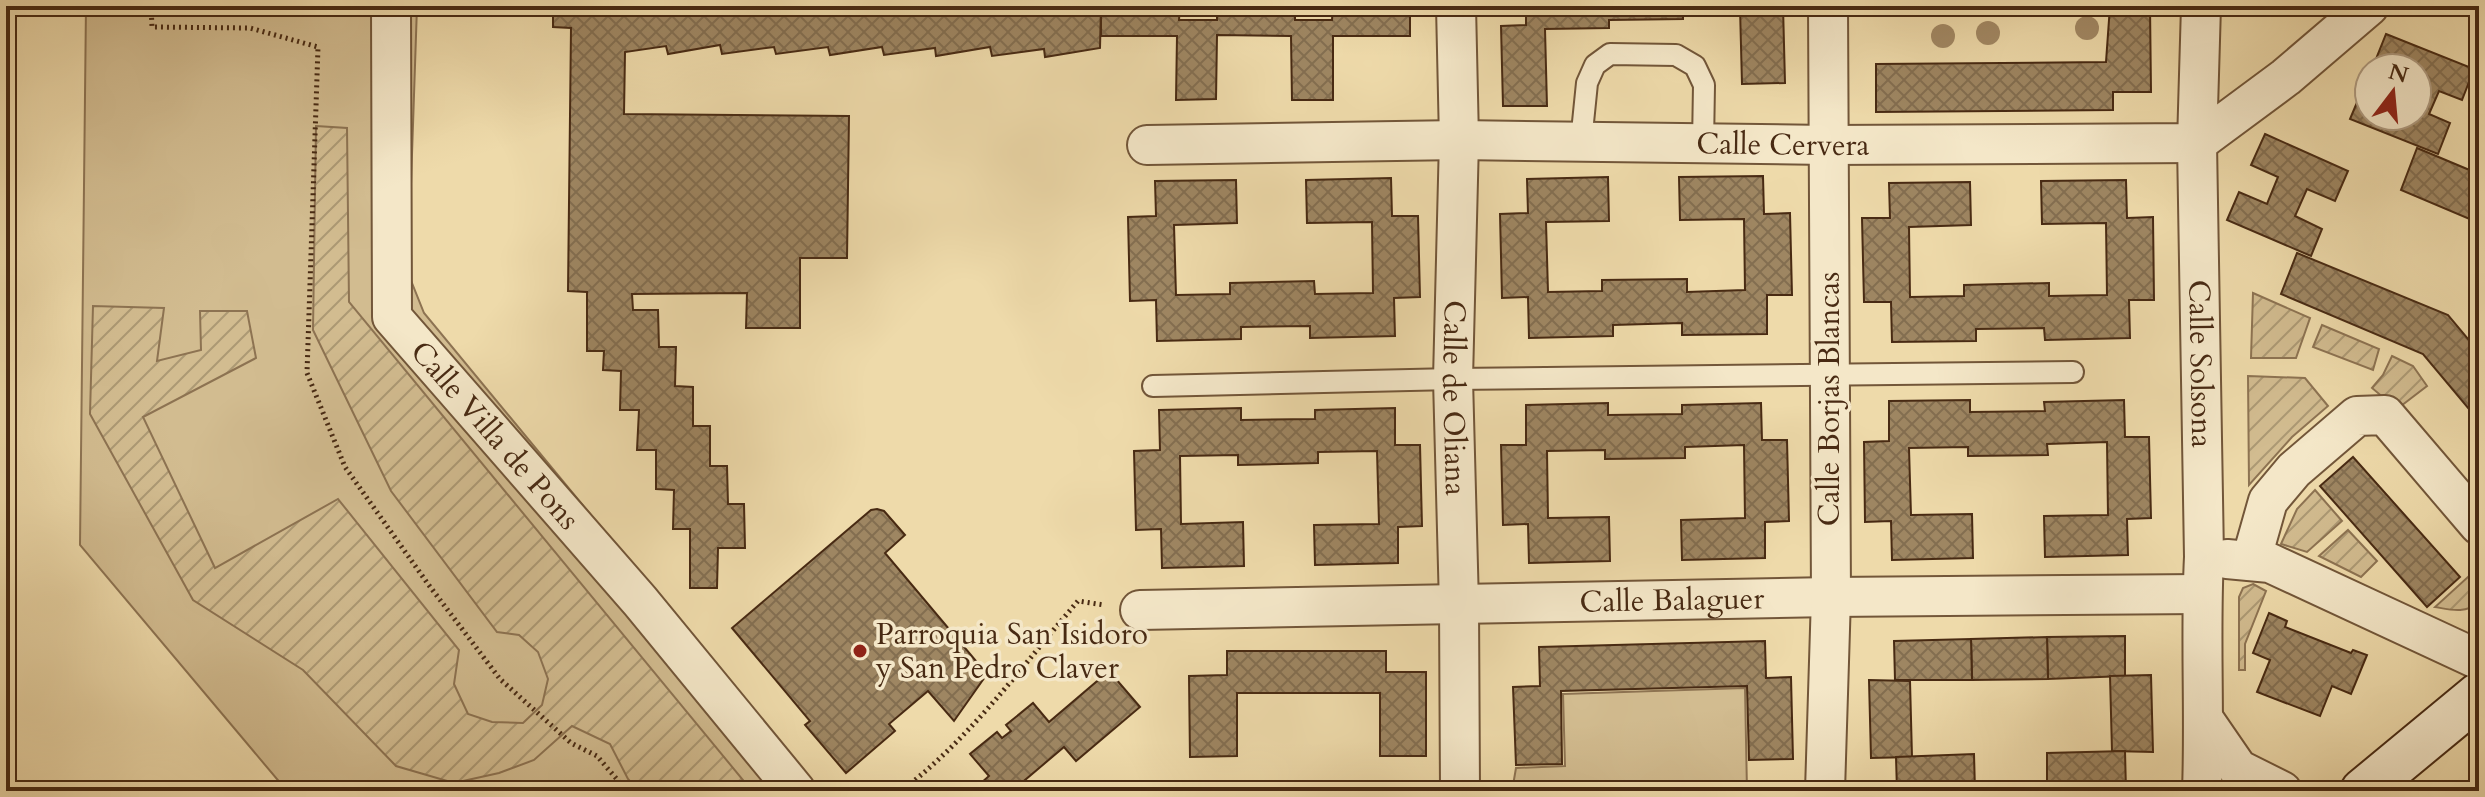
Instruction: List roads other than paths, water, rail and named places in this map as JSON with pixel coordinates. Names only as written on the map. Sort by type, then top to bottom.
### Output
[{"type":"street","name":"Calle Villa de Pons","points":[[391,6],[392,317],[640,601],[796,791]]},
{"type":"street","name":"Calle de Oliana","points":[[1456,6],[1459,140],[1453,379],[1460,791]]},
{"type":"street","name":"Calle Borjas Blancas","points":[[1820,788],[1831,597],[1828,6]]},
{"type":"street","name":"Calle Solsona","points":[[2201,6],[2197,143],[2205,721],[2202,791]]},
{"type":"street","points":[[2197,143],[2286,77],[2369,6]]},
{"type":"street","name":"Calle Cervera","points":[[1147,145],[1459,140],[1827,145],[2197,143]]},
{"type":"street","points":[[2251,561],[2268,501],[2294,470],[2357,416],[2385,415],[2479,525]]},
{"type":"street","name":"Calle Balaguer","points":[[1140,610],[1831,597],[2203,575],[2251,561],[2270,563],[2479,660]]},
{"type":"street","points":[[2363,791],[2479,695]]},
{"type":"street","points":[[2205,721],[2238,769],[2282,791]]},
{"type":"street","points":[[1437,791],[1460,791]]},
{"type":"lane","points":[[1581,142],[1587,83],[1595,65],[1610,54],[1676,55],[1695,66],[1704,85],[1703,144]]},
{"type":"lane","points":[[1153,386],[1453,379],[2073,372]]},
{"type":"place","name":"Parroquia San Isidoro y San Pedro Claver","points":[[860,651]]}]
